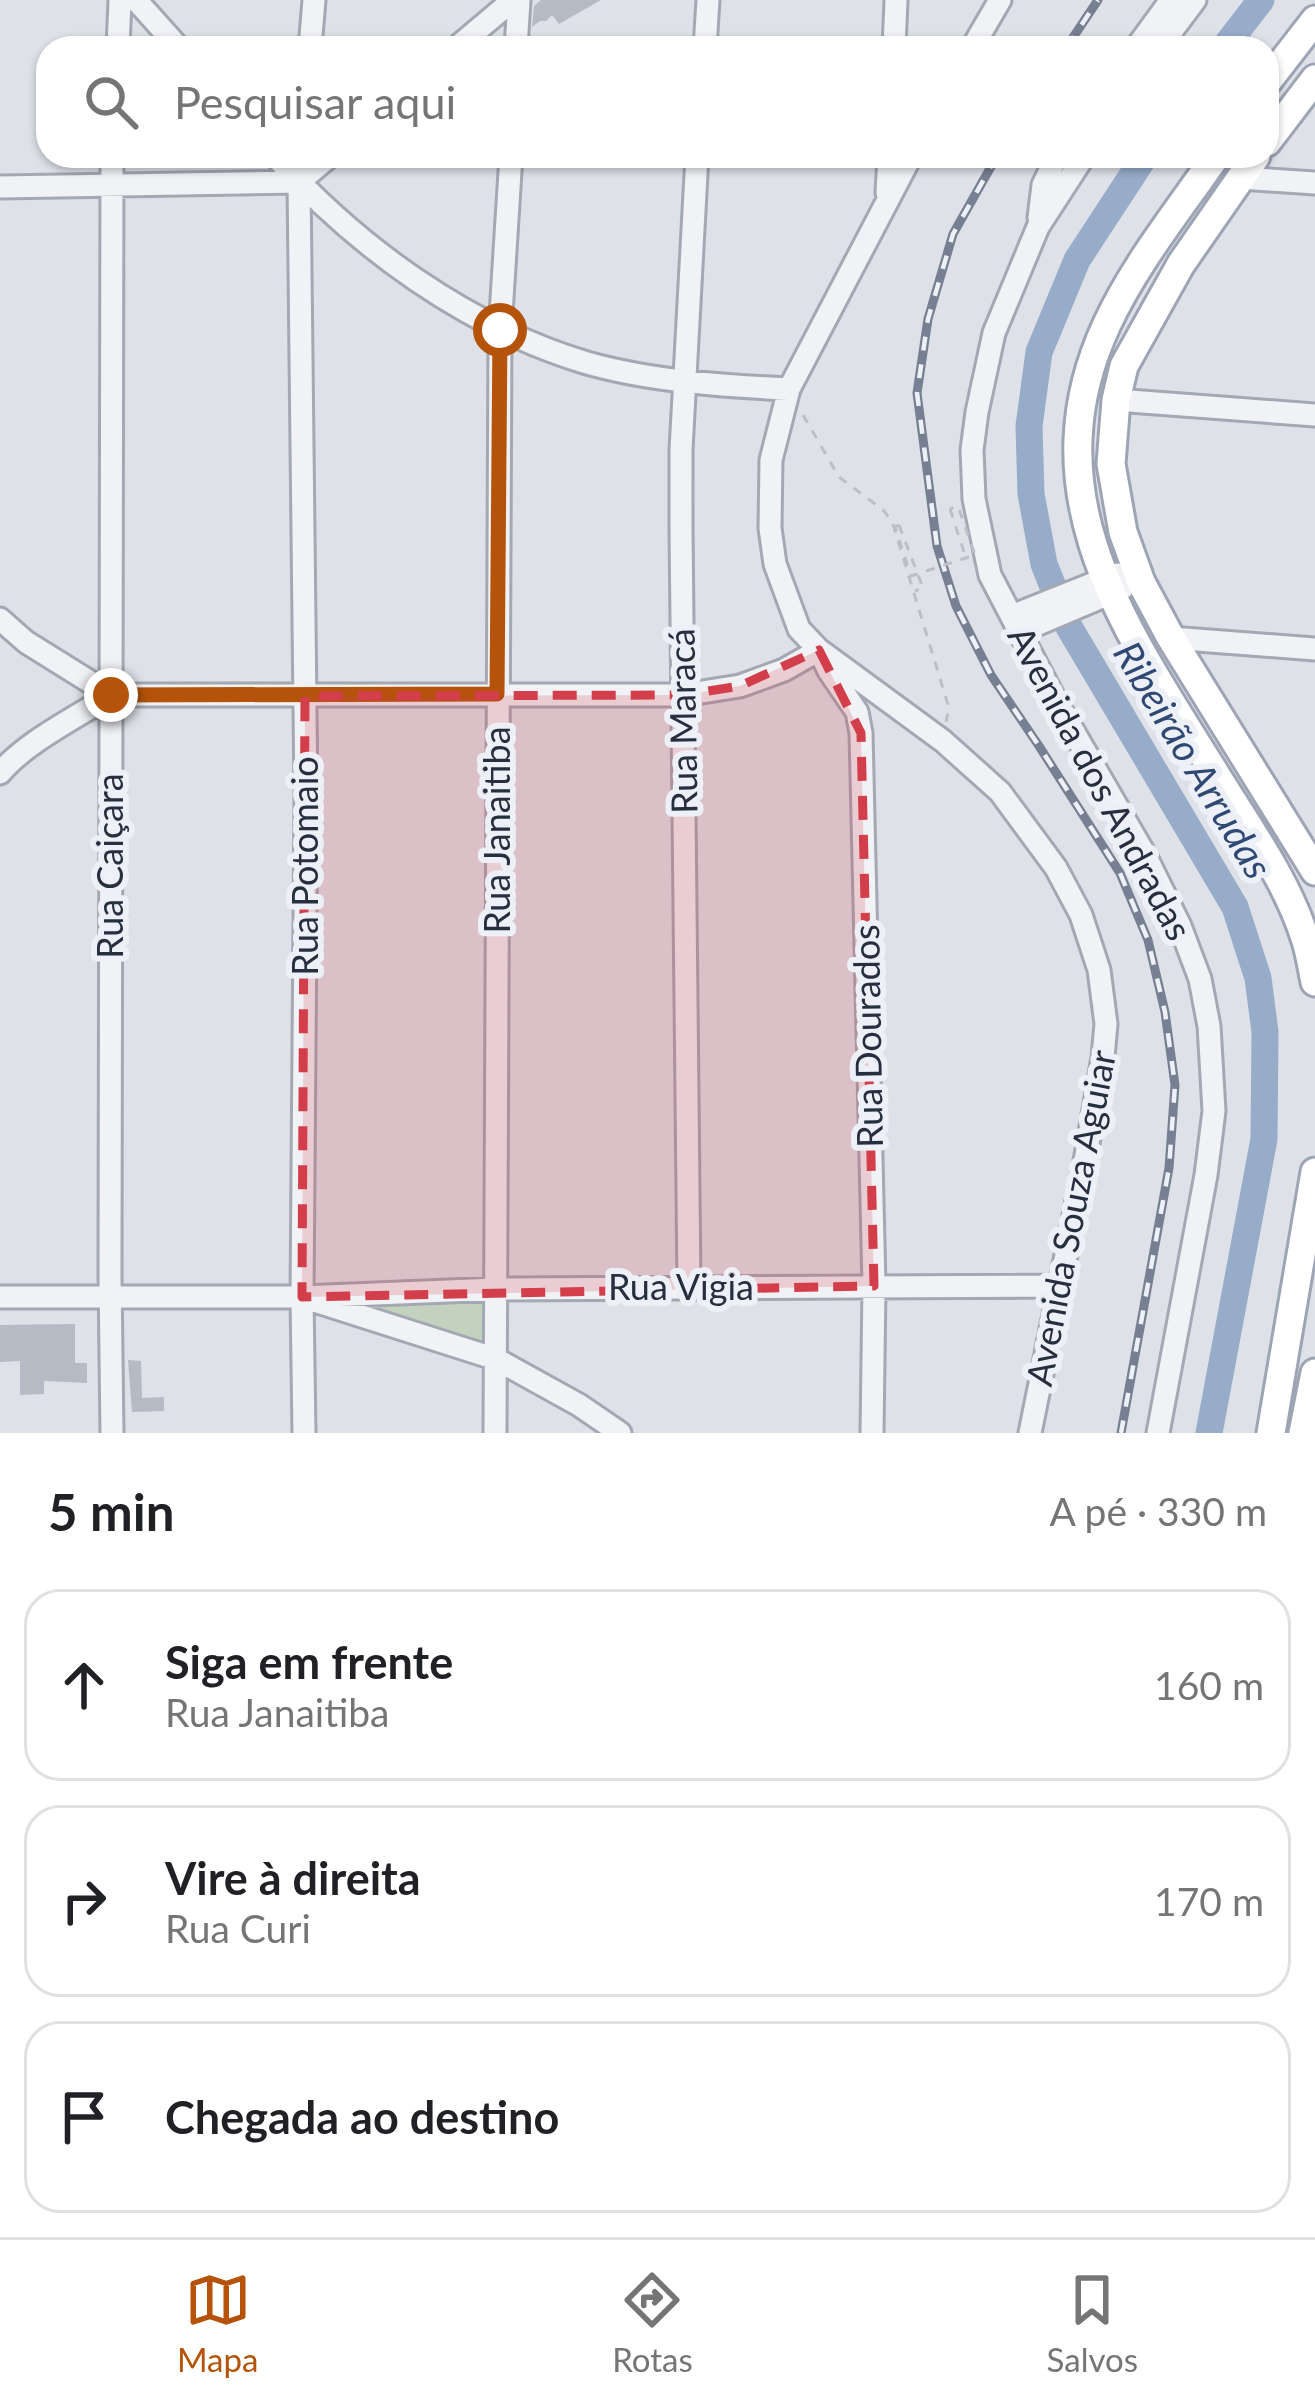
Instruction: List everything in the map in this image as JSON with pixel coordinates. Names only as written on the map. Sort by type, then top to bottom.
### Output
[{"type":"main road","points":[[1279,67],[1314,22]]},
{"type":"main road","points":[[1279,126],[1315,79]]},
{"type":"main road","points":[[1208,168],[1131,279],[1108,322],[1089,372],[1080,418],[1080,494],[1102,587],[1281,884],[1305,936],[1315,982]]},
{"type":"main road","points":[[1247,168],[1181,264],[1124,366],[1115,400],[1113,487],[1138,575],[1171,638],[1315,871]]},
{"type":"main road","points":[[1271,1433],[1315,1172]]},
{"type":"main road","points":[[1303,1433],[1315,1372]]},
{"type":"street","points":[[118,36],[120,0]]},
{"type":"street","points":[[136,0],[168,36]]},
{"type":"street","points":[[311,36],[314,0]]},
{"type":"street","points":[[472,36],[516,0]]},
{"type":"street","points":[[516,0],[516,36]]},
{"type":"street","points":[[706,36],[708,0]]},
{"type":"street","points":[[894,36],[896,0]]},
{"type":"street","points":[[979,36],[1000,0]]},
{"type":"street","points":[[1145,36],[1172,0]]},
{"type":"street","points":[[1169,36],[1195,0]]},
{"type":"street","name":"Rua Caiçara","points":[[111,168],[112,1433]]},
{"type":"street","points":[[286,168],[346,227],[500,330],[590,364],[685,380],[789,389]]},
{"type":"street","name":"Rua Potomaio","points":[[300,168],[306,796],[304,1433]]},
{"type":"street","points":[[0,188],[299,182],[316,168]]},
{"type":"street","name":"Rua Janaitiba","points":[[495,1433],[500,330],[510,168]]},
{"type":"street","name":"Rua Maracá","points":[[689,1286],[681,508],[696,168]]},
{"type":"street","points":[[887,199],[888,168]]},
{"type":"street","name":"Avenida Souza Aguiar","points":[[904,168],[789,389],[771,460],[770,528],[775,564],[800,629],[819,650],[943,741],[1000,792],[1057,868],[1081,915],[1101,982],[1106,1024],[1103,1057],[1030,1433]]},
{"type":"street","points":[[1038,227],[1043,185],[1051,168]]},
{"type":"street","name":"Avenida dos Andradas","points":[[1076,168],[1038,227],[994,333],[972,450],[974,500],[990,575],[1022,621],[1054,698],[1144,853],[1200,980],[1209,1026],[1214,1111],[1158,1433]]},
{"type":"street","points":[[1252,168],[1315,183]]},
{"type":"street","points":[[1115,400],[1315,415]]},
{"type":"street","points":[[1022,621],[1138,575]]},
{"type":"street","points":[[0,619],[26,642],[111,695],[683,695],[740,686],[784,670],[819,650]]},
{"type":"street","points":[[1171,638],[1315,649]]},
{"type":"street","name":"Rua Dourados","points":[[819,650],[857,712],[861,733],[874,1286],[872,1433]]},
{"type":"street","points":[[0,773],[111,695]]},
{"type":"street","name":"Rua Vigia","points":[[0,1297],[302,1297],[689,1286],[1060,1286]]},
{"type":"street","points":[[302,1297],[496,1360],[620,1433]]},
{"type":"path","points":[[789,389],[839,477],[892,520],[949,708],[943,741]]},
{"type":"path","points":[[916,590],[922,588],[915,567],[899,525],[895,527],[911,576],[932,569],[975,555],[958,506],[950,509]]},
{"type":"highlighted area","points":[[819,650],[861,733],[874,1286],[302,1297],[305,696],[683,695],[740,686]]},
{"type":"green space","points":[[489,1296],[487,1343],[360,1302]]},
{"type":"building","points":[[541,0],[601,0],[559,24],[552,15],[532,27],[534,6]]},
{"type":"building","points":[[75,1324],[75,1363],[87,1363],[87,1383],[44,1381],[44,1394],[20,1395],[20,1361],[0,1362],[0,1325]]},
{"type":"building","points":[[128,1360],[141,1361],[142,1398],[164,1397],[164,1411],[132,1412]]},
{"type":"waterway","name":"Ribeirão Arrudas","points":[[1233,36],[1261,0]]},
{"type":"waterway","name":"Ribeirão Arrudas","points":[[1137,168],[1077,260],[1039,352],[1029,426],[1031,494],[1044,564],[1069,627],[1235,907],[1258,978],[1265,1032],[1264,1139],[1209,1433]]},
{"type":"railway","points":[[1074,36],[1098,0]]},
{"type":"railway","points":[[990,168],[953,234],[928,319],[917,393],[937,546],[956,606],[991,675],[1120,873],[1148,940],[1165,1012],[1175,1085],[1169,1168],[1121,1433]]},
{"type":"route","points":[[111,695],[497,694],[500,330]]}]
